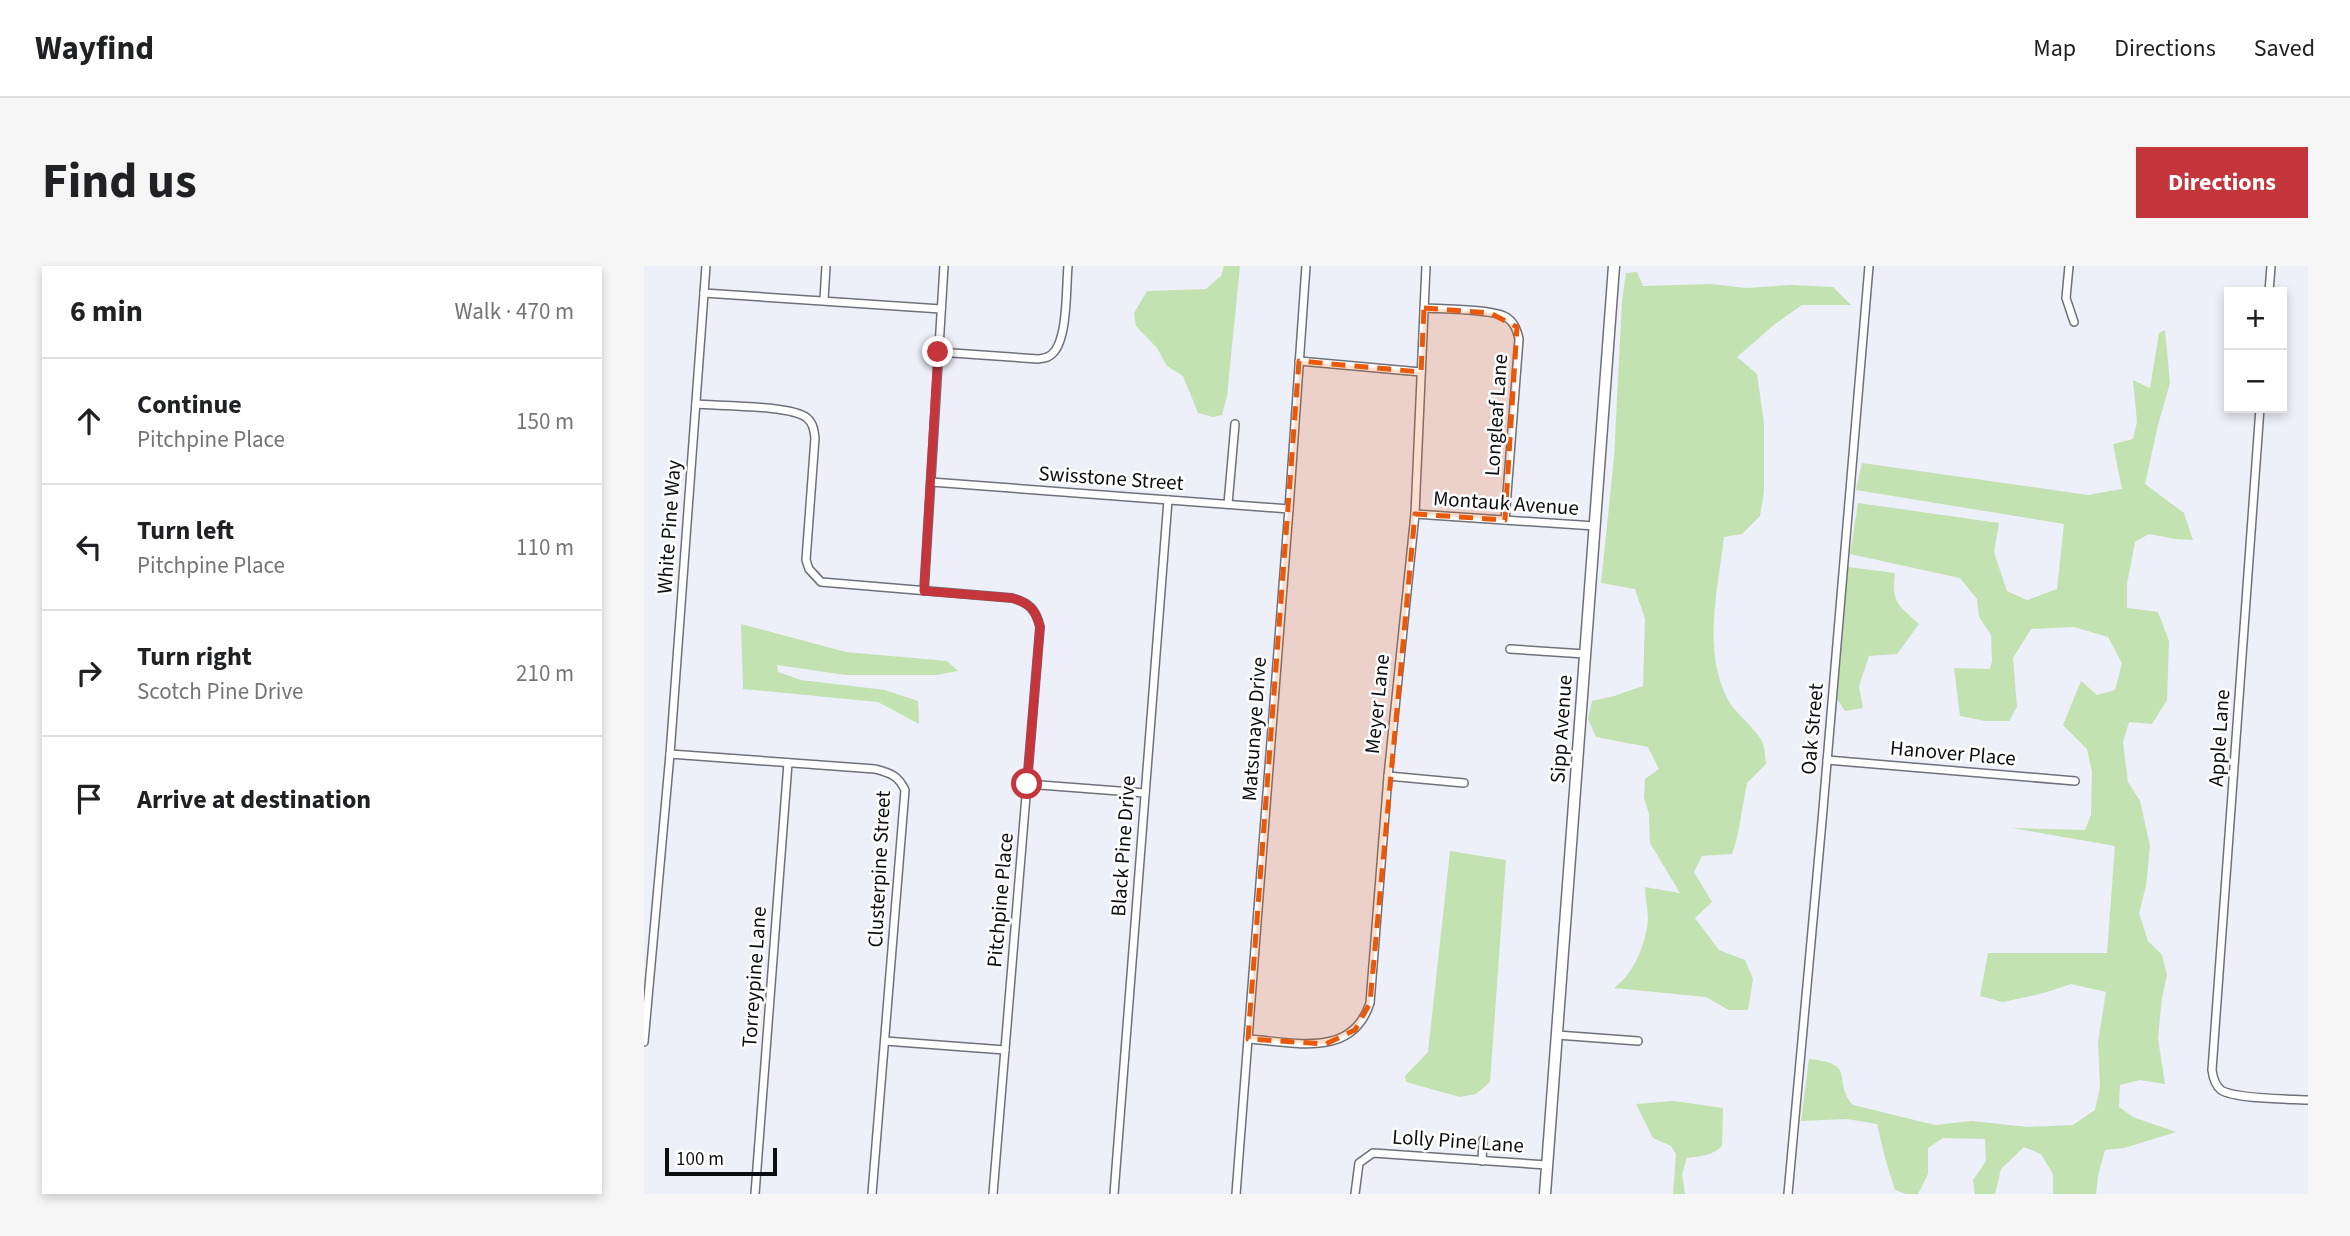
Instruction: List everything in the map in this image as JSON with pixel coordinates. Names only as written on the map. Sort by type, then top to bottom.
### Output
[{"type":"street","name":"White Pine Way","points":[[644,1042],[670,754],[706,266]]},
{"type":"street","points":[[824,300],[827,266]]},
{"type":"street","points":[[924,591],[943,266]]},
{"type":"street","points":[[938,352],[1038,359],[1049,357],[1056,352],[1062,335],[1068,266]]},
{"type":"street","name":"Matsunaye Drive","points":[[1236,1194],[1306,266]]},
{"type":"street","name":"Meyer Lane","points":[[1248,1039],[1325,1044],[1356,1030],[1366,1017],[1370,1003],[1388,776],[1415,514],[1426,266]]},
{"type":"street","name":"Sipp Avenue","points":[[1545,1194],[1614,266]]},
{"type":"street","name":"Oak Street","points":[[1788,1194],[1869,266]]},
{"type":"street","points":[[2069,266],[2066,298],[2074,322]]},
{"type":"street","points":[[2269,287],[2271,266]]},
{"type":"street","points":[[704,293],[941,309]]},
{"type":"street","name":"Longleaf Lane","points":[[1424,308],[1490,313],[1504,316],[1517,327],[1519,339],[1505,520]]},
{"type":"street","points":[[1299,360],[1421,372]]},
{"type":"street","name":"Pitchpine Place","points":[[696,404],[790,411],[809,419],[814,427],[815,438],[806,561],[809,569],[821,582],[1012,598],[1032,607],[1037,616],[1040,627],[993,1194]]},
{"type":"street","name":"Apple Lane","points":[[2260,413],[2212,1070],[2217,1087],[2223,1092],[2243,1096],[2308,1100]]},
{"type":"street","points":[[1228,504],[1234,424]]},
{"type":"street","name":"Swisstone Street","points":[[930,482],[1289,509]]},
{"type":"street","name":"Black Pine Drive","points":[[1114,1194],[1168,500]]},
{"type":"street","name":"Montauk Avenue","points":[[1415,514],[1595,526]]},
{"type":"street","points":[[1510,649],[1585,654]]},
{"type":"street","name":"Clusterpine Street","points":[[670,754],[875,769],[891,773],[899,779],[905,790],[872,1194]]},
{"type":"street","name":"Hanover Place","points":[[1827,760],[2076,781]]},
{"type":"street","name":"Torreypine Lane","points":[[755,1194],[788,763]]},
{"type":"street","points":[[1388,776],[1464,783]]},
{"type":"street","points":[[1027,784],[1145,793]]},
{"type":"street","points":[[1557,1035],[1638,1041]]},
{"type":"street","points":[[885,1041],[1005,1050]]},
{"type":"street","points":[[1482,1161],[1483,1140]]},
{"type":"street","name":"Lolly Pine Lane","points":[[1355,1194],[1359,1163],[1373,1153],[1547,1166]]},
{"type":"highlighted area","points":[[1424,308],[1490,313],[1517,327],[1505,520],[1415,514],[1370,1003],[1355,1030],[1326,1044],[1248,1039],[1299,361],[1421,372]]},
{"type":"green space","points":[[1224,266],[1240,266],[1227,396],[1222,415],[1213,417],[1198,413],[1183,376],[1167,366],[1157,348],[1136,326],[1134,313],[1147,291],[1206,289],[1221,276]]},
{"type":"green space","points":[[1637,272],[1643,286],[1711,284],[1746,288],[1791,285],[1833,287],[1851,305],[1802,305],[1737,357],[1757,374],[1764,423],[1764,491],[1760,516],[1742,534],[1724,537],[1714,618],[1715,658],[1726,696],[1762,741],[1766,764],[1747,783],[1732,854],[1702,856],[1694,872],[1712,902],[1695,918],[1719,950],[1745,960],[1753,979],[1748,1010],[1729,1010],[1706,997],[1614,988],[1633,967],[1645,939],[1648,920],[1645,887],[1680,893],[1650,843],[1649,814],[1644,798],[1645,779],[1659,769],[1648,747],[1596,737],[1588,719],[1592,701],[1643,686],[1645,619],[1635,589],[1601,583],[1614,458],[1622,301],[1626,273]]},
{"type":"green space","points":[[2165,330],[2170,383],[2145,484],[2184,513],[2193,540],[2149,534],[2135,542],[2127,584],[2127,608],[2158,612],[2169,641],[2167,700],[2152,724],[2129,722],[2123,742],[2128,782],[2140,801],[2150,846],[2146,886],[2139,913],[2148,941],[2162,955],[2167,975],[2158,1038],[2165,1084],[2140,1080],[2120,1085],[2119,1107],[2133,1117],[2176,1132],[2124,1148],[2105,1150],[2096,1194],[2053,1194],[2053,1174],[2041,1154],[2024,1147],[2001,1169],[1995,1194],[1975,1194],[1973,1180],[1986,1161],[1985,1139],[1943,1138],[1928,1148],[1928,1174],[1918,1194],[1906,1194],[1895,1190],[1877,1124],[1847,1119],[1801,1121],[1809,1059],[1824,1061],[1839,1069],[1847,1096],[1853,1105],[1935,1125],[1972,1121],[2028,1127],[2073,1125],[2095,1110],[2100,1087],[2098,1042],[2106,992],[2071,984],[2003,1002],[1980,996],[1988,953],[2107,953],[2115,846],[2012,828],[2085,830],[2091,815],[2092,772],[2087,749],[2063,725],[2081,681],[2097,695],[2115,690],[2122,663],[2108,637],[2074,627],[2031,629],[2013,658],[2017,707],[2009,721],[1985,721],[1960,716],[1954,668],[1990,669],[1992,661],[1991,635],[1979,617],[1977,599],[1960,578],[1850,554],[1858,503],[1999,523],[1994,552],[2007,591],[2027,600],[2057,589],[2064,524],[1856,490],[1862,463],[2088,495],[2122,489],[2113,444],[2133,439],[2137,422],[2133,380],[2150,388],[2159,333]]},
{"type":"green space","points":[[1848,567],[1895,573],[1895,597],[1919,624],[1897,654],[1869,656],[1859,686],[1863,708],[1845,711],[1837,699]]},
{"type":"green space","points":[[741,624],[846,652],[947,661],[958,671],[936,675],[846,675],[777,665],[778,672],[801,680],[885,690],[918,701],[919,724],[878,702],[743,689]]},
{"type":"green space","points":[[1450,851],[1506,860],[1490,1082],[1476,1094],[1460,1097],[1406,1082],[1405,1076],[1428,1052]]},
{"type":"green space","points":[[1673,1101],[1723,1108],[1722,1146],[1710,1154],[1687,1158],[1682,1174],[1685,1194],[1673,1194],[1676,1154],[1671,1146],[1653,1138],[1636,1104]]},
{"type":"route","points":[[938,352],[924,591],[1012,598],[1032,607],[1037,616],[1040,627],[1027,784]]}]
